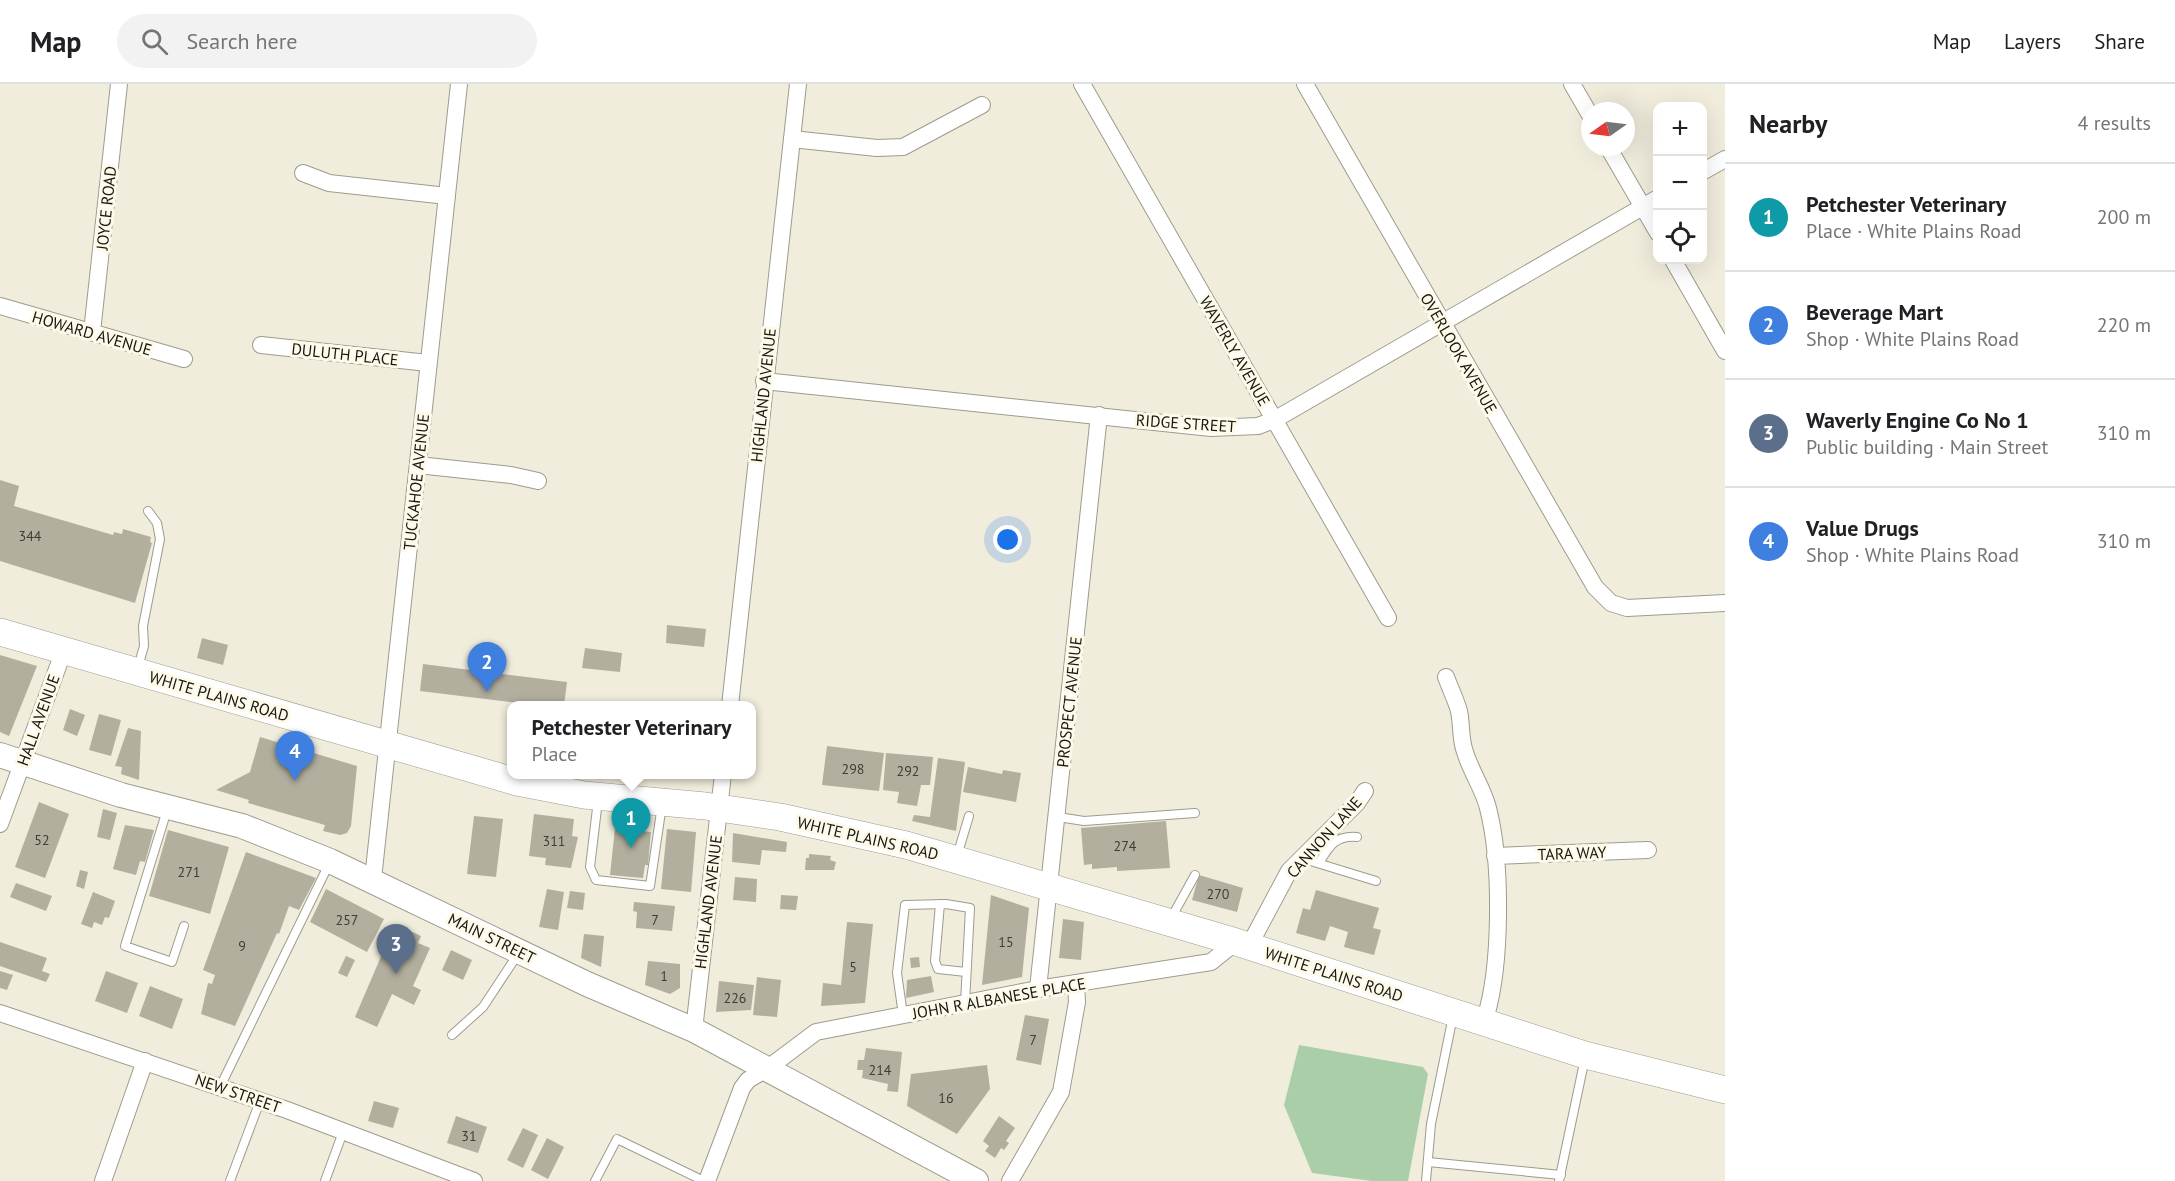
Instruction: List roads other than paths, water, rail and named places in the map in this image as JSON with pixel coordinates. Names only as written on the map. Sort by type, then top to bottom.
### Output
[{"type":"main road","name":"WHITE PLAINS ROAD","points":[[0,632],[517,782],[598,796],[720,808],[864,835],[956,859],[1242,944],[1585,1055],[1725,1090]]},
{"type":"street","name":"JOYCE ROAD","points":[[92,332],[119,84]]},
{"type":"street","name":"TUCKAHOE AVENUE","points":[[373,879],[459,84]]},
{"type":"street","name":"HIGHLAND AVENUE","points":[[730,701],[798,84]]},
{"type":"street","name":"WAVERLY AVENUE","points":[[1082,84],[1388,618]]},
{"type":"street","name":"OVERLOOK AVENUE","points":[[1305,84],[1595,587],[1611,603],[1627,608],[1725,603]]},
{"type":"street","points":[[1572,84],[1582,102]]},
{"type":"street","points":[[792,139],[877,148],[903,147],[982,105]]},
{"type":"street","points":[[1613,156],[1653,224]]},
{"type":"street","points":[[1707,169],[1725,159]]},
{"type":"street","points":[[303,173],[329,183],[447,196]]},
{"type":"street","name":"RIDGE STREET","points":[[764,381],[1211,428],[1258,426],[1274,420],[1443,324],[1653,201]]},
{"type":"street","points":[[1675,264],[1725,351]]},
{"type":"street","name":"HOWARD AVENUE","points":[[0,306],[184,359]]},
{"type":"street","name":"DULUTH PLACE","points":[[261,345],[428,363]]},
{"type":"street","name":"PROSPECT AVENUE","points":[[1038,989],[1099,415]]},
{"type":"street","points":[[418,465],[511,475],[538,481]]},
{"type":"street","name":"HALL AVENUE","points":[[0,824],[11,759],[64,650]]},
{"type":"street","points":[[1446,677],[1459,712],[1464,751],[1480,784],[1488,809],[1495,856],[1497,935],[1491,1001],[1484,1022]]},
{"type":"street","name":"MAIN STREET","points":[[11,759],[121,795],[242,826],[373,879],[587,984],[694,1030],[768,1068],[952,1175],[976,1181]]},
{"type":"street","name":"HIGHLAND AVENUE","points":[[694,1030],[723,779]]},
{"type":"street","name":"CANNON LANE","points":[[1242,944],[1289,871],[1311,861],[1331,827],[1357,803],[1365,791]]},
{"type":"street","name":"TARA WAY","points":[[1495,856],[1648,850]]},
{"type":"street","name":"JOHN R ALBANESE PLACE","points":[[706,1181],[742,1088],[748,1080],[816,1032],[1038,989],[1211,962],[1242,944]]},
{"type":"street","points":[[1011,1181],[1061,1092],[1077,1002],[1076,983]]},
{"type":"street","name":"NEW STREET","points":[[0,1013],[260,1101],[474,1181]]},
{"type":"street","points":[[102,1181],[145,1061]]},
{"type":"lane","points":[[137,671],[144,646],[143,626],[160,539],[157,523],[148,511]]},
{"type":"lane","points":[[598,796],[590,867],[596,880],[650,886],[662,803]]},
{"type":"lane","points":[[168,807],[125,946],[172,962],[184,926]]},
{"type":"lane","points":[[1058,817],[1084,821],[1195,813]]},
{"type":"lane","points":[[956,859],[969,816]]},
{"type":"lane","points":[[1311,861],[1332,842],[1347,836],[1357,837]]},
{"type":"lane","points":[[220,1087],[330,861]]},
{"type":"lane","points":[[1311,861],[1376,881]]},
{"type":"lane","points":[[1169,923],[1195,874]]},
{"type":"lane","points":[[940,904],[935,961],[938,969],[966,972]]},
{"type":"lane","points":[[903,1015],[897,973],[905,905],[940,904],[970,908],[965,1003]]},
{"type":"lane","points":[[452,1035],[483,1007],[519,951]]},
{"type":"lane","points":[[1426,1181],[1431,1124],[1454,1012]]},
{"type":"lane","points":[[1428,1162],[1560,1178],[1585,1055]]},
{"type":"lane","points":[[230,1181],[260,1101]]},
{"type":"lane","points":[[325,1181],[343,1132]]},
{"type":"lane","points":[[595,1181],[617,1139],[706,1181]]},
{"type":"place","name":"Beverage Mart","points":[[487,692]]},
{"type":"place","name":"Value Drugs","points":[[295,781]]},
{"type":"place","name":"Petchester Veterinary","points":[[631,848]]},
{"type":"place","name":"Waverly Engine Co No 1","points":[[396,974]]}]
